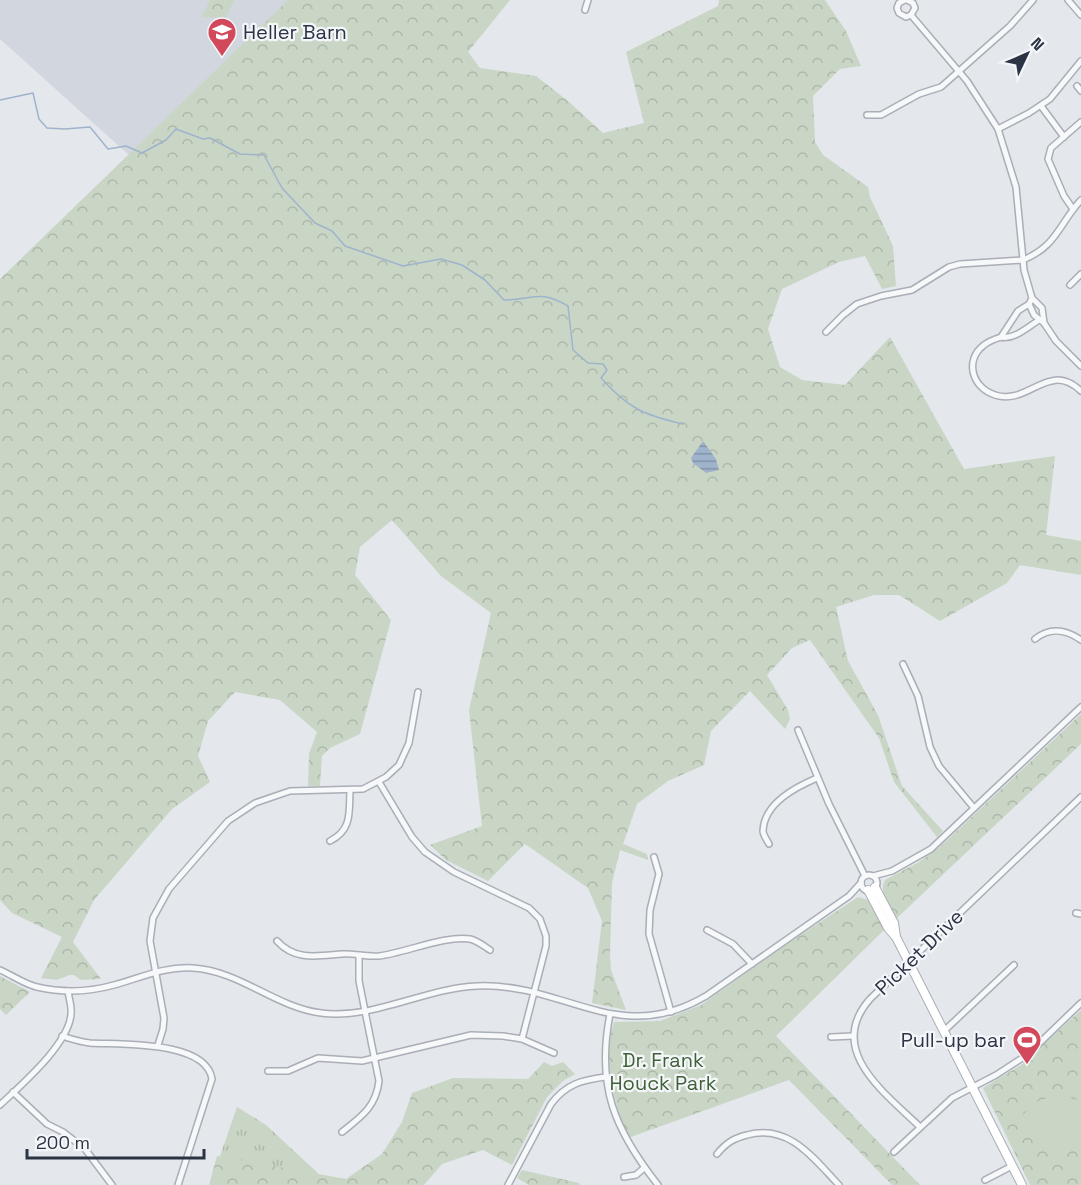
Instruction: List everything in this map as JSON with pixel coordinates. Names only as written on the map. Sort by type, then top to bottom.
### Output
[{"type":"street","points":[[585,10],[588,0]]},
{"type":"street","points":[[867,115],[881,115],[919,94],[936,89],[1010,26],[1033,0]]},
{"type":"street","points":[[1068,0],[1081,15]]},
{"type":"street","points":[[908,1],[914,11],[912,15],[906,17],[899,14],[898,5],[908,1]]},
{"type":"street","points":[[912,15],[959,71],[998,129],[1016,187],[1023,260],[1031,311],[1081,366]]},
{"type":"street","points":[[998,129],[1041,106],[1057,93],[1081,61]]},
{"type":"street","points":[[1077,86],[1081,91]]},
{"type":"street","points":[[1041,106],[1064,136]]},
{"type":"street","points":[[1073,209],[1064,196],[1048,159],[1052,148],[1081,122]]},
{"type":"street","points":[[826,332],[857,304],[881,296],[912,290],[949,267],[960,264],[1023,260],[1035,254],[1053,241],[1081,200]]},
{"type":"street","points":[[1070,285],[1081,274]]},
{"type":"street","points":[[1030,301],[1042,308],[1041,321]]},
{"type":"street","points":[[1001,338],[1018,311],[1030,301]]},
{"type":"street","points":[[1041,321],[1013,336],[985,343],[973,361],[972,370],[975,378],[985,391],[1011,398],[1045,381],[1069,382],[1081,391]]},
{"type":"street","points":[[1035,639],[1044,631],[1056,630],[1071,634],[1081,640]]},
{"type":"street","points":[[903,664],[918,696],[930,747],[939,766],[974,808]]},
{"type":"street","points":[[158,1045],[164,1018],[150,941],[157,907],[169,889],[228,821],[255,803],[290,791],[350,791],[363,789],[379,782],[399,765],[406,751],[418,692]]},
{"type":"street","points":[[849,896],[871,888],[892,871],[926,853],[1081,707]]},
{"type":"street","points":[[798,730],[817,778],[865,876]]},
{"type":"street","points":[[769,844],[763,832],[766,821],[778,802],[793,789],[817,778]]},
{"type":"street","points":[[379,782],[412,837],[425,852],[453,872],[529,908],[540,919],[546,936],[546,946],[522,1039]]},
{"type":"street","points":[[330,841],[342,835],[345,828],[350,791]]},
{"type":"street","name":"Picket Drive","points":[[853,1036],[854,1026],[863,1006],[1081,797]]},
{"type":"street","points":[[1053,824],[1060,830]]},
{"type":"street","points":[[654,857],[659,874],[650,910],[649,934],[671,1012]]},
{"type":"street","points":[[865,876],[892,871]]},
{"type":"street","points":[[0,970],[36,987],[80,992],[178,968],[213,971],[235,978],[306,1010],[333,1014],[365,1011],[457,987],[489,986],[534,992],[610,1014],[642,1017],[671,1012],[706,996],[849,896],[865,876]]},
{"type":"street","points":[[873,876],[871,888],[888,928],[896,937],[1022,1185]]},
{"type":"street","points":[[998,877],[1004,883]]},
{"type":"street","points":[[861,883],[871,888]]},
{"type":"street","points":[[707,930],[734,944],[752,964]]},
{"type":"street","points":[[277,941],[285,951],[300,955],[392,954],[462,939],[478,942],[490,950]]},
{"type":"street","points":[[342,1132],[367,1112],[376,1098],[379,1081],[358,981],[359,956]]},
{"type":"street","points":[[944,1031],[1014,964]]},
{"type":"street","points":[[0,1105],[49,1056],[62,1036],[71,1016],[68,991]]},
{"type":"street","points":[[894,1152],[945,1103],[1004,1071],[1027,1055],[1081,1004]]},
{"type":"street","points":[[610,1014],[605,1044],[608,1095],[618,1125],[629,1145],[658,1185]]},
{"type":"street","points":[[268,1071],[288,1071],[318,1058],[354,1060],[375,1058],[425,1047],[460,1036],[487,1034],[522,1039],[554,1053]]},
{"type":"street","points":[[62,1036],[87,1043],[158,1045],[203,1062],[211,1072],[212,1078],[178,1185]]},
{"type":"street","points":[[831,1037],[853,1036],[856,1055],[866,1072],[920,1127]]},
{"type":"street","points":[[508,1185],[557,1096],[564,1089],[579,1081],[606,1077]]},
{"type":"street","points":[[13,1092],[46,1124],[63,1132],[85,1149],[111,1185]]},
{"type":"street","points":[[717,1154],[726,1143],[739,1137],[753,1133],[773,1132],[784,1135],[799,1145],[838,1185]]},
{"type":"street","points":[[985,1180],[1012,1166]]},
{"type":"street","points":[[624,1177],[636,1174],[644,1168]]},
{"type":"shaded area","points":[[0,0],[296,0],[160,183],[0,39]]},
{"type":"green space","points":[[210,0],[234,0],[226,18],[202,17]]},
{"type":"green space","points":[[288,0],[510,0],[468,52],[480,68],[536,76],[603,133],[644,123],[626,52],[718,6],[719,0],[825,0],[846,31],[861,66],[840,69],[813,96],[815,142],[823,155],[868,187],[870,197],[893,246],[896,286],[882,289],[865,256],[839,262],[782,289],[768,329],[780,367],[802,380],[845,385],[890,337],[964,469],[1055,456],[1046,535],[1081,541],[1081,575],[1020,565],[1007,583],[940,621],[899,595],[874,595],[836,607],[848,661],[878,715],[902,786],[943,831],[937,837],[894,782],[879,738],[810,640],[792,648],[767,675],[788,710],[790,719],[785,729],[750,691],[711,731],[704,765],[668,781],[637,804],[623,844],[647,854],[648,860],[620,850],[612,883],[611,970],[626,1010],[592,1003],[602,921],[588,888],[525,844],[488,881],[446,860],[430,845],[482,826],[469,710],[491,613],[441,576],[392,520],[360,547],[355,575],[391,620],[360,734],[330,748],[322,756],[320,786],[308,786],[309,754],[317,732],[280,700],[235,692],[208,721],[198,756],[210,782],[172,809],[94,900],[73,942],[101,979],[81,980],[74,975],[57,980],[41,978],[62,937],[12,913],[0,900],[0,279]]},
{"type":"green space","points":[[1081,714],[1081,744],[896,919],[884,894],[885,880],[919,862],[941,846]]},
{"type":"green space","name":"Dr. Frank Houck Park","points":[[858,897],[868,900],[884,930],[776,1036],[920,1185],[892,1185],[789,1080],[628,1138],[614,1095],[609,1065],[614,1022],[660,1021],[701,1005]]},
{"type":"green space","points":[[0,976],[30,992],[6,1015],[0,1009]]},
{"type":"green space","points":[[1081,1010],[1081,1185],[1030,1185],[983,1088],[1021,1065]]},
{"type":"green space","points":[[544,1062],[552,1066],[563,1062],[575,1074],[563,1081],[547,1097],[512,1165],[483,1150],[442,1164],[424,1185],[209,1185],[217,1156],[346,1179],[382,1154],[402,1122],[412,1093],[453,1078],[528,1079]]},
{"type":"green space","points":[[1059,1095],[1081,1101],[1081,1136],[1062,1157],[1053,1157],[1015,1121],[1040,1100]]},
{"type":"green space","points":[[237,1107],[266,1125],[321,1176],[346,1179],[355,1185],[210,1185]]},
{"type":"green space","points":[[522,1170],[580,1185],[529,1185],[517,1178]]},
{"type":"water","points":[[703,441],[716,459],[719,470],[706,473],[693,463],[691,458]]},
{"type":"waterway","points":[[0,100],[33,93],[39,119],[47,128],[90,127],[108,149],[126,146],[142,153],[166,140],[176,129],[203,139],[210,138],[240,154],[264,155],[282,188],[315,223],[332,231],[345,246],[403,266],[441,259],[462,265],[485,280],[504,300],[543,297],[568,306],[573,350],[588,363],[603,364],[607,370],[601,378],[629,404],[647,414],[683,424]]},
{"type":"place","name":"Heller Barn","points":[[222,58]]},
{"type":"place","name":"Pull-up bar","points":[[1027,1066]]}]
